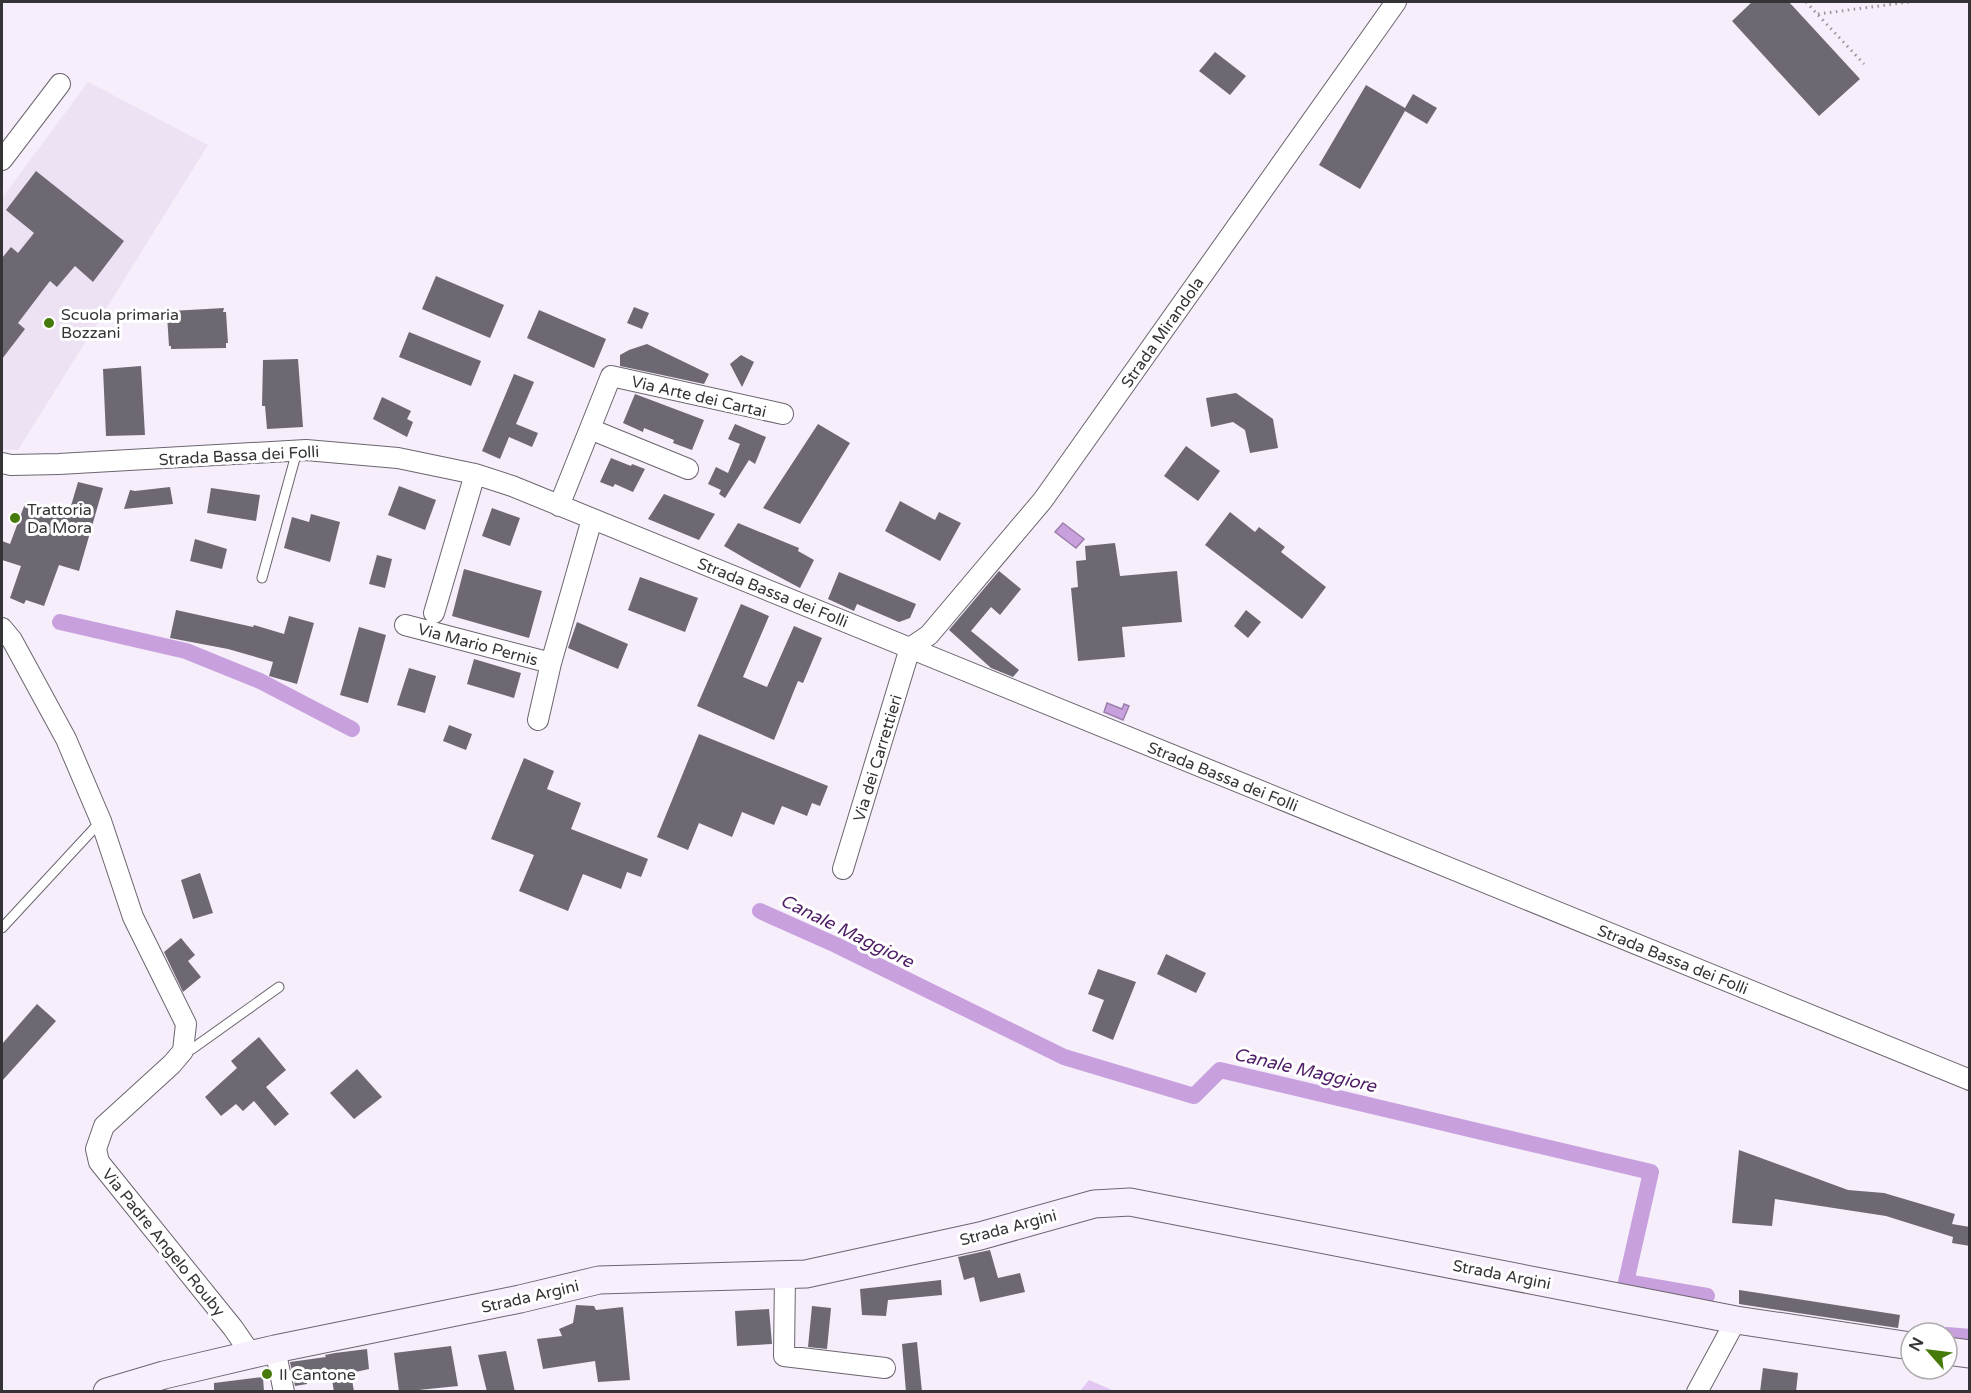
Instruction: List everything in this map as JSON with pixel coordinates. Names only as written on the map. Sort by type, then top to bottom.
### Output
[{"type":"main road","name":"Strada Argini","points":[[107,1392],[164,1375],[263,1352],[520,1299],[599,1280],[807,1274],[980,1236],[1094,1204],[1130,1202],[1736,1320],[1899,1344]]},
{"type":"street","name":"Strada Mirandola","points":[[910,648],[929,635],[1043,500],[1396,2]]},
{"type":"street","points":[[2,160],[60,84]]},
{"type":"street","name":"Via Arte dei Cartai","points":[[559,506],[611,376],[783,414]]},
{"type":"street","points":[[590,429],[688,469]]},
{"type":"street","name":"Strada Bassa dei Folli","points":[[2,463],[11,465],[59,464],[297,451],[398,458],[475,474],[512,486],[1970,1080]]},
{"type":"street","points":[[434,613],[475,474]]},
{"type":"street","name":"Via Mario Pernis","points":[[538,720],[551,663],[592,519]]},
{"type":"street","name":"Via Mario Pernis","points":[[405,625],[551,663]]},
{"type":"street","points":[[2,628],[17,649],[66,739],[101,821],[133,917],[186,1024],[183,1050]]},
{"type":"street","name":"Via dei Carrettieri","points":[[843,869],[910,648]]},
{"type":"street","name":"Via Padre Angelo Rouby","points":[[183,1050],[172,1064],[109,1121],[99,1135],[96,1149],[99,1162],[233,1328],[263,1352]]},
{"type":"street","points":[[785,1275],[784,1356],[885,1368]]},
{"type":"street","points":[[1697,1392],[1736,1320]]},
{"type":"street","points":[[263,1352],[284,1392]]},
{"type":"lane","points":[[262,578],[297,451]]},
{"type":"lane","points":[[2,928],[101,821]]},
{"type":"lane","name":"Via Padre Angelo Rouby","points":[[183,1050],[192,1049],[279,987]]},
{"type":"path","points":[[1806,2],[1864,64]]},
{"type":"path","points":[[1818,14],[1909,2]]},
{"type":"shaded area","name":"Scuola primaria Bozzani","points":[[88,82],[208,145],[18,450],[2,449],[2,198]]},
{"type":"shaded area","points":[[1063,523],[1084,539],[1076,548],[1055,532]]},
{"type":"shaded area","points":[[1107,703],[1122,709],[1124,704],[1129,706],[1123,720],[1104,712]]},
{"type":"shaded area","points":[[1089,1380],[1114,1391],[1080,1391]]},
{"type":"building","points":[[1752,2],[1789,2],[1860,79],[1819,116],[1732,21]]},
{"type":"building","points":[[1215,52],[1246,76],[1230,95],[1199,71]]},
{"type":"building","points":[[1366,85],[1405,108],[1413,94],[1437,108],[1427,124],[1405,111],[1360,189],[1319,165]]},
{"type":"building","points":[[36,171],[124,241],[93,282],[75,266],[57,287],[50,281],[18,323],[25,329],[2,359],[2,258],[11,247],[18,253],[34,233],[6,210]]},
{"type":"building","points":[[436,276],[504,305],[490,338],[422,309]]},
{"type":"building","points":[[634,307],[649,313],[642,329],[627,323]]},
{"type":"building","points":[[224,308],[228,343],[226,343],[226,348],[171,349],[167,315],[171,315],[171,311]]},
{"type":"building","points":[[539,310],[606,339],[594,368],[527,338]]},
{"type":"building","points":[[409,332],[481,361],[471,386],[399,357]]},
{"type":"building","points":[[647,344],[709,374],[704,384],[620,366],[620,355]]},
{"type":"building","points":[[741,355],[754,362],[742,387],[730,364]]},
{"type":"building","points":[[298,359],[303,427],[267,429],[265,406],[262,406],[263,360]]},
{"type":"building","points":[[141,366],[145,435],[106,436],[103,369]]},
{"type":"building","points":[[514,374],[534,382],[516,424],[538,433],[532,447],[509,437],[500,459],[482,451]]},
{"type":"building","points":[[1236,393],[1273,419],[1278,448],[1250,453],[1245,430],[1233,422],[1211,427],[1206,398]]},
{"type":"building","points":[[635,394],[704,420],[692,450],[644,428],[643,432],[623,423]]},
{"type":"building","points":[[382,397],[411,411],[407,419],[413,422],[407,437],[373,419]]},
{"type":"building","points":[[735,424],[766,437],[755,464],[749,460],[725,498],[719,494],[721,490],[708,484],[716,467],[728,473],[740,444],[728,439]]},
{"type":"building","points":[[818,424],[850,443],[800,524],[763,508]]},
{"type":"building","points":[[1186,446],[1220,471],[1198,501],[1164,476]]},
{"type":"building","points":[[611,458],[645,469],[633,492],[615,484],[613,487],[600,482]]},
{"type":"building","points":[[78,482],[103,488],[79,571],[59,565],[44,606],[26,600],[24,604],[10,598],[21,566],[2,560],[2,541],[10,544],[26,501],[68,516]]},
{"type":"building","points":[[399,486],[436,500],[425,530],[388,515]]},
{"type":"building","points":[[170,487],[173,504],[124,509],[130,490]]},
{"type":"building","points":[[211,488],[260,495],[256,521],[207,513]]},
{"type":"building","points":[[664,494],[715,514],[699,540],[648,519]]},
{"type":"building","points":[[900,501],[935,520],[939,512],[961,523],[940,561],[885,531]]},
{"type":"building","points":[[492,508],[520,518],[510,546],[482,536]]},
{"type":"building","points":[[1230,512],[1255,532],[1259,527],[1285,547],[1281,552],[1326,587],[1302,619],[1205,545]]},
{"type":"building","points":[[311,514],[340,522],[330,562],[284,548],[292,517],[309,522]]},
{"type":"building","points":[[738,523],[799,548],[798,551],[814,560],[800,588],[724,546]]},
{"type":"building","points":[[195,539],[227,549],[222,569],[190,561]]},
{"type":"building","points":[[1115,543],[1120,576],[1177,571],[1182,622],[1122,627],[1125,657],[1078,661],[1071,588],[1078,587],[1076,561],[1086,560],[1085,546]]},
{"type":"building","points":[[377,555],[392,559],[385,588],[369,584]]},
{"type":"building","points":[[464,569],[542,591],[529,638],[452,616]]},
{"type":"building","points":[[999,571],[1021,589],[1000,615],[991,607],[971,631],[1019,670],[1013,677],[991,668],[949,630]]},
{"type":"building","points":[[839,572],[916,604],[910,618],[899,622],[857,604],[854,611],[828,599]]},
{"type":"building","points":[[640,577],[698,598],[685,632],[628,610]]},
{"type":"building","points":[[741,604],[769,616],[743,677],[767,687],[794,626],[822,638],[803,683],[798,681],[774,740],[697,706]]},
{"type":"building","points":[[176,610],[253,627],[254,625],[284,634],[289,616],[314,623],[297,684],[269,676],[273,662],[228,649],[170,638]]},
{"type":"building","points":[[1246,610],[1261,622],[1248,638],[1234,626]]},
{"type":"building","points":[[577,622],[628,644],[618,669],[568,648]]},
{"type":"building","points":[[359,627],[386,635],[368,703],[340,695]]},
{"type":"building","points":[[474,659],[521,673],[514,698],[467,684]]},
{"type":"building","points":[[409,668],[436,676],[425,713],[397,705]]},
{"type":"building","points":[[449,725],[472,734],[466,750],[443,741]]},
{"type":"building","points":[[699,734],[828,786],[820,806],[812,803],[807,816],[782,806],[774,825],[742,812],[732,837],[699,823],[688,850],[657,837]]},
{"type":"building","points":[[524,758],[554,771],[547,789],[581,803],[571,829],[648,859],[641,877],[627,872],[621,889],[583,874],[568,911],[519,891],[534,855],[491,839]]},
{"type":"building","points":[[200,873],[213,913],[193,919],[181,880]]},
{"type":"building","points":[[181,938],[195,955],[188,961],[201,977],[183,992],[164,952]]},
{"type":"building","points":[[1166,954],[1206,973],[1196,993],[1157,974]]},
{"type":"building","points":[[1098,969],[1136,982],[1113,1040],[1092,1031],[1104,1000],[1088,994]]},
{"type":"building","points":[[37,1004],[56,1021],[2,1081],[2,1044]]},
{"type":"building","points":[[259,1037],[286,1070],[266,1087],[289,1114],[275,1126],[254,1101],[243,1111],[236,1104],[221,1116],[205,1097],[237,1068],[231,1061]]},
{"type":"building","points":[[357,1069],[382,1097],[354,1119],[330,1093]]},
{"type":"building","points":[[1739,1150],[1848,1190],[1884,1193],[1955,1214],[1952,1224],[1970,1227],[1970,1246],[1952,1243],[1953,1237],[1886,1216],[1775,1199],[1772,1226],[1732,1223]]},
{"type":"building","points":[[990,1250],[998,1278],[1020,1273],[1025,1292],[980,1302],[974,1277],[964,1280],[958,1257]]},
{"type":"building","points":[[941,1280],[942,1295],[888,1300],[886,1316],[862,1315],[860,1289]]},
{"type":"building","points":[[1739,1290],[1900,1315],[1898,1328],[1739,1304]]},
{"type":"building","points":[[576,1305],[594,1306],[596,1310],[623,1307],[630,1380],[598,1382],[595,1361],[543,1369],[537,1339],[562,1336],[559,1329],[573,1323]]},
{"type":"building","points":[[812,1306],[831,1308],[827,1349],[808,1347]]},
{"type":"building","points":[[769,1309],[772,1344],[737,1346],[735,1311]]},
{"type":"building","points":[[917,1342],[922,1392],[906,1392],[902,1344]]},
{"type":"building","points":[[451,1346],[458,1386],[399,1392],[394,1353]]},
{"type":"building","points":[[367,1349],[369,1369],[351,1373],[354,1392],[334,1392],[332,1379],[306,1381],[307,1384],[295,1386],[290,1362]]},
{"type":"building","points":[[506,1351],[515,1392],[487,1392],[478,1355]]},
{"type":"building","points":[[1763,1368],[1798,1373],[1796,1392],[1760,1392]]},
{"type":"building","points":[[263,1377],[264,1392],[214,1392],[214,1383]]},
{"type":"waterway","points":[[60,622],[186,651],[260,681],[352,729]]},
{"type":"waterway","name":"Canale Maggiore","points":[[760,911],[836,945],[1064,1057],[1194,1096],[1220,1070],[1651,1172],[1626,1282],[1707,1296]]},
{"type":"waterway","name":"Canale Maggiore","points":[[1959,1336],[1970,1337]]},
{"type":"place","name":"Scuola primaria Bozzani","points":[[49,323]]},
{"type":"place","name":"Trattoria Da Mora","points":[[15,518]]},
{"type":"place","name":"Il Cantone","points":[[267,1374]]}]
